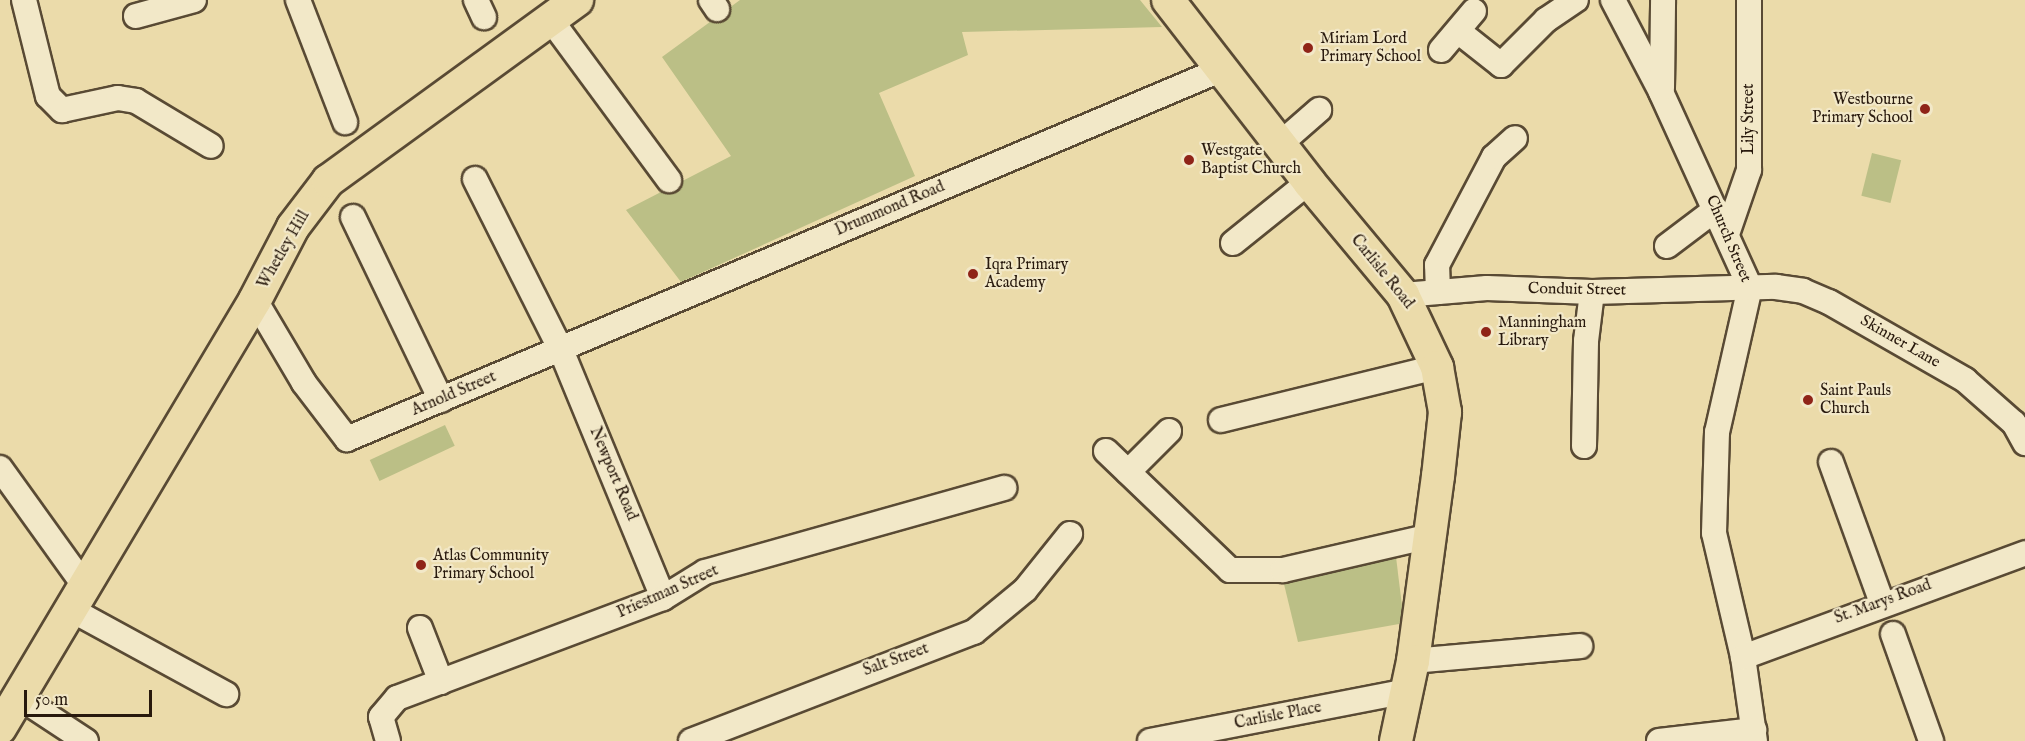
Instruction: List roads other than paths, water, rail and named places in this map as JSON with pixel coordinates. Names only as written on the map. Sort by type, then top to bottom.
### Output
[{"type":"main road","name":"Whetley Hill","points":[[0,728],[255,300],[293,226],[328,181],[577,0]]},
{"type":"main road","name":"Carlisle Road","points":[[1168,0],[1309,182],[1404,294],[1437,367],[1444,412],[1430,536],[1410,676],[1396,741]]},
{"type":"street","points":[[24,0],[48,96],[62,110],[118,98],[136,101],[211,146]]},
{"type":"street","points":[[136,16],[194,0]]},
{"type":"street","points":[[298,0],[345,122]]},
{"type":"street","points":[[1458,31],[1501,65],[1546,20],[1576,0]]},
{"type":"street","name":"Church Street","points":[[1613,0],[1661,92],[1750,287],[1717,432],[1714,533],[1719,568],[1743,657]]},
{"type":"street","points":[[1661,92],[1663,0]]},
{"type":"street","name":"Lily Street","points":[[1727,234],[1749,170],[1749,0]]},
{"type":"street","points":[[1441,50],[1474,11]]},
{"type":"street","points":[[551,20],[669,180]]},
{"type":"street","name":"Drummond Road","points":[[561,350],[1220,70]]},
{"type":"street","points":[[1280,144],[1319,110]]},
{"type":"street","points":[[1438,292],[1437,265],[1494,157],[1515,138]]},
{"type":"street","name":"Newport Road","points":[[475,179],[561,350],[663,598]]},
{"type":"street","points":[[1233,243],[1309,182]]},
{"type":"street","points":[[1667,246],[1716,209]]},
{"type":"street","points":[[353,217],[441,400]]},
{"type":"street","name":"Conduit Street","points":[[1404,294],[1488,288],[1592,292],[1750,287]]},
{"type":"street","name":"Skinner Lane","points":[[1750,287],[1803,291],[1829,302],[1965,380],[2021,429]]},
{"type":"street","points":[[1584,446],[1586,341],[1592,292]]},
{"type":"street","name":"Arnold Street","points":[[255,300],[304,383],[346,439],[561,350]]},
{"type":"street","points":[[1221,420],[1437,367]]},
{"type":"street","points":[[1128,472],[1169,431]]},
{"type":"street","points":[[1106,451],[1230,570],[1283,570],[1430,536]]},
{"type":"street","points":[[1831,462],[1882,603]]},
{"type":"street","points":[[0,468],[77,597],[226,694]]},
{"type":"street","name":"Priestman Street","points":[[388,741],[381,717],[397,698],[663,598],[705,572],[1004,488]]},
{"type":"street","name":"Salt Street","points":[[691,741],[974,632],[1024,590],[1070,534]]},
{"type":"street","name":"St. Marys Road","points":[[1743,657],[1882,603],[2025,553]]},
{"type":"street","points":[[420,628],[441,682]]},
{"type":"street","points":[[1893,634],[1931,741]]},
{"type":"street","name":"Carlisle Place","points":[[1150,741],[1410,676],[1580,646]]},
{"type":"street","points":[[1659,741],[1755,736],[1743,657]]},
{"type":"street","points":[[19,697],[86,741]]},
{"type":"place","name":"Miriam Lord Primary School","points":[[1308,48]]},
{"type":"place","name":"Westbourne Primary School","points":[[1925,109]]},
{"type":"place","name":"Westgate Baptist Church","points":[[1189,160]]},
{"type":"place","name":"Iqra Primary Academy","points":[[973,274]]},
{"type":"place","name":"Manningham Library","points":[[1486,332]]},
{"type":"place","name":"Saint Pauls Church","points":[[1808,400]]},
{"type":"place","name":"Atlas Community Primary School","points":[[421,565]]}]
